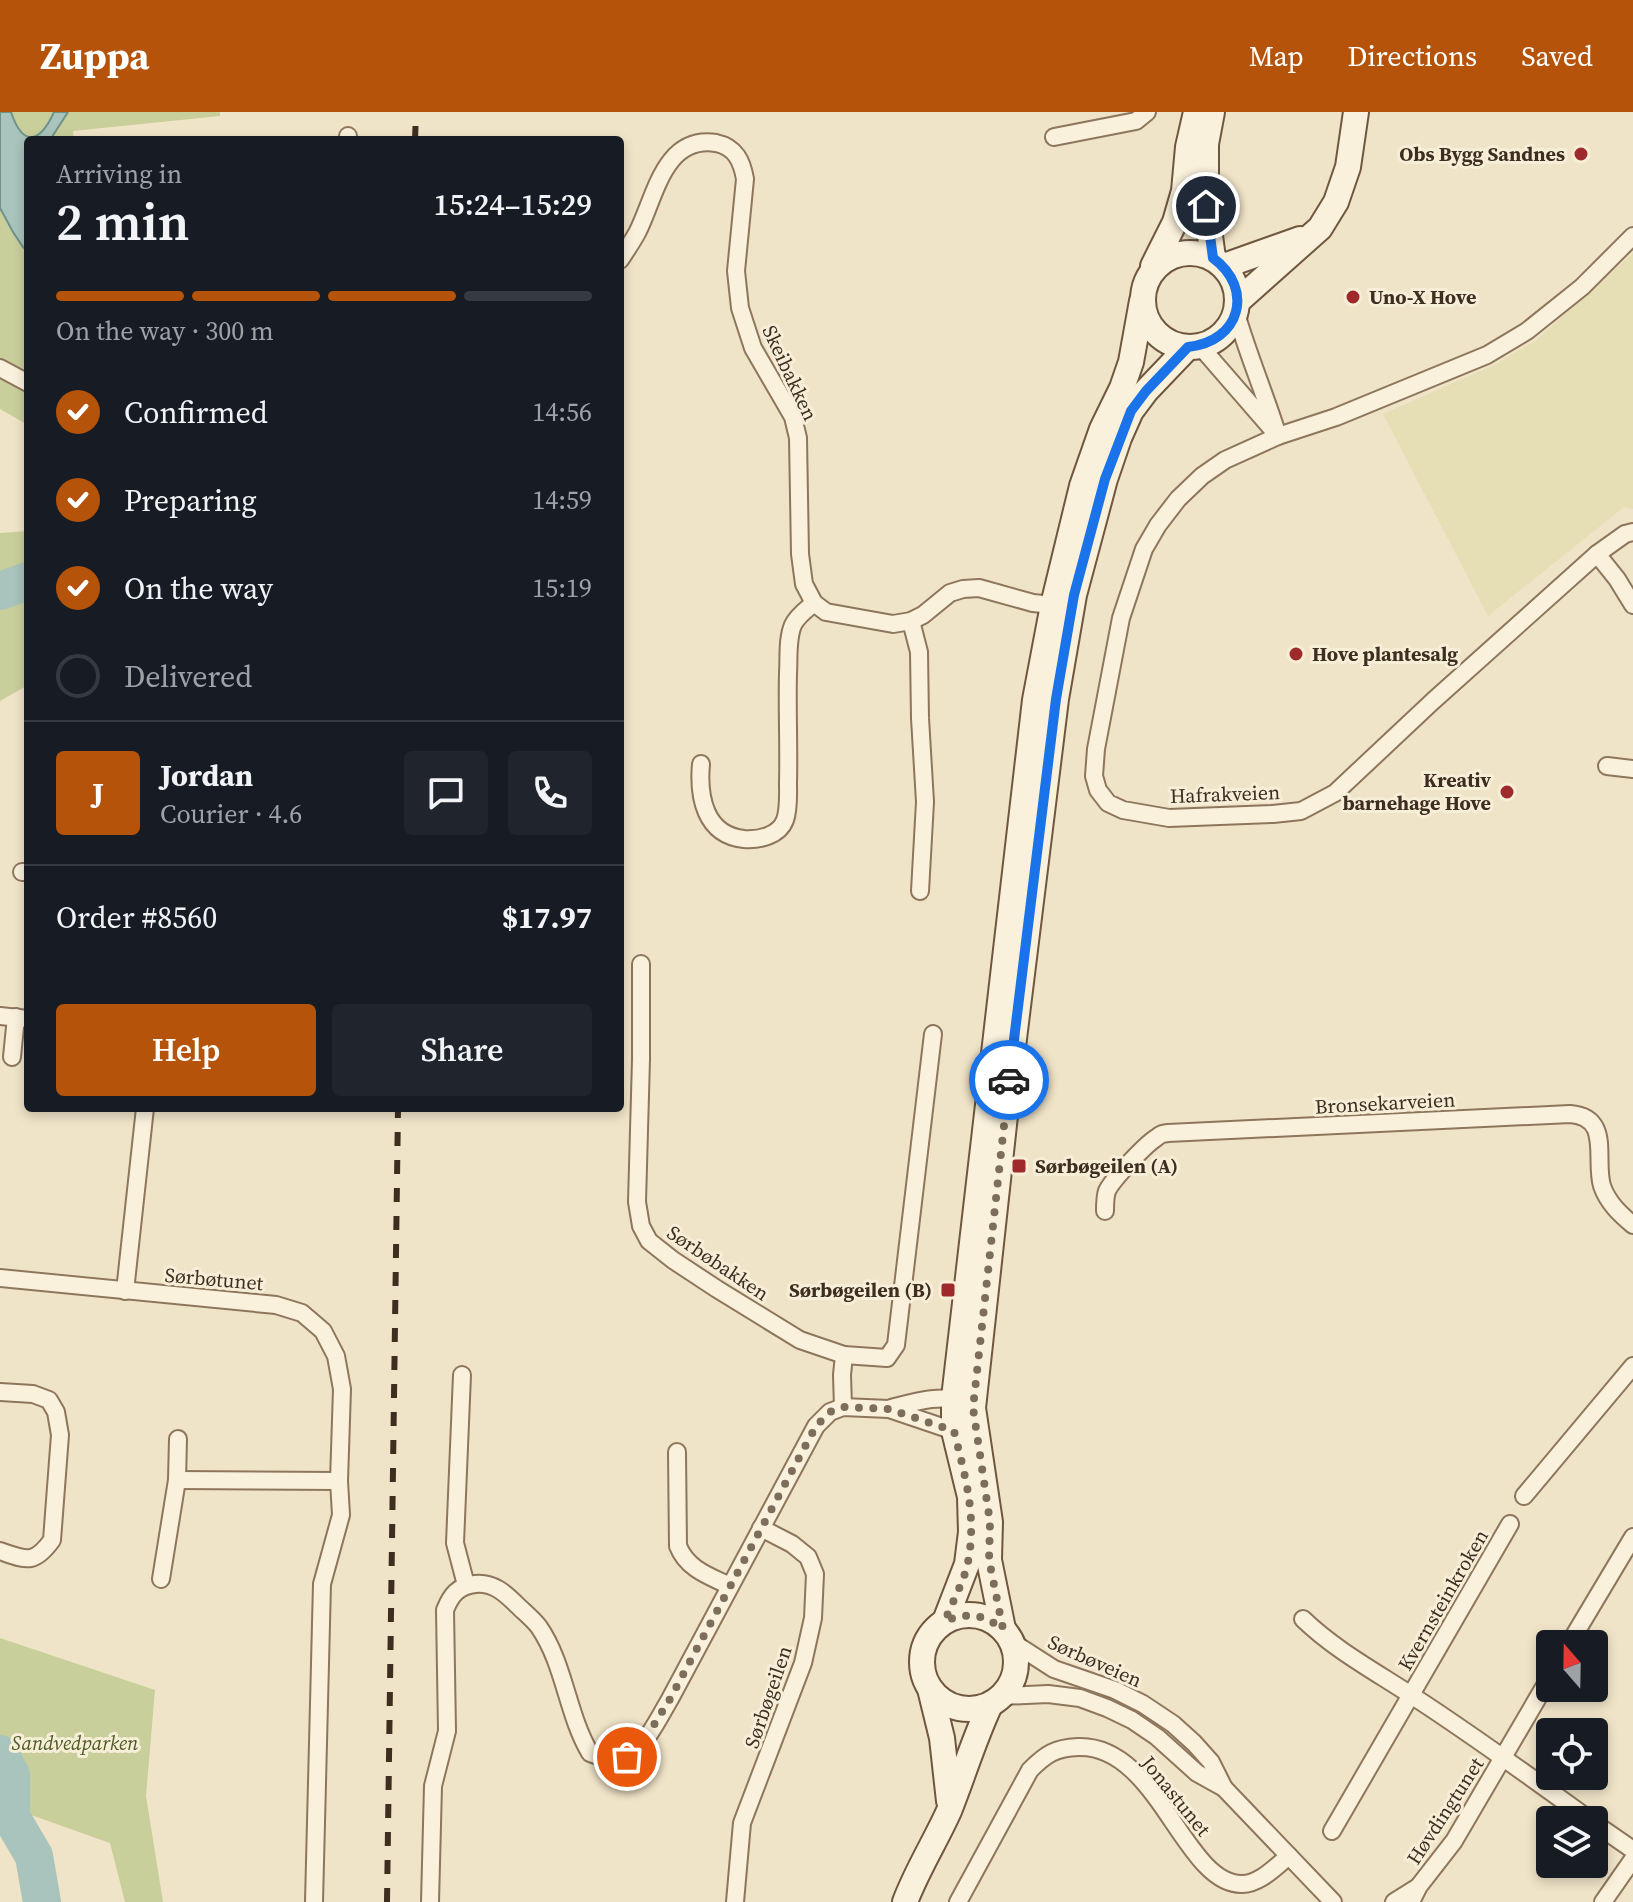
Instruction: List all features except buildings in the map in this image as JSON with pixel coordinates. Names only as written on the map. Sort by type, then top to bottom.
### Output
[{"type":"main road","points":[[905,1902],[949,1809],[975,1737],[996,1700],[1010,1685],[1015,1671],[1016,1656],[1007,1636],[989,1560],[990,1522],[964,1403],[1035,700],[1053,605],[1082,486],[1131,362],[1144,287],[1175,222],[1184,191],[1188,147],[1196,112]]},
{"type":"main road","points":[[1212,112],[1206,144],[1206,206],[1218,262]]},
{"type":"main road","points":[[1237,307],[1314,235],[1336,202],[1348,167],[1356,112]]},
{"type":"main road","points":[[1218,262],[1314,235]]},
{"type":"main road","points":[[1142,301],[1145,316],[1162,339],[1175,345],[1194,347],[1212,342],[1223,334],[1231,324],[1237,307],[1237,289],[1232,277],[1218,262],[1201,253],[1172,255],[1150,273]]},
{"type":"main road","points":[[945,1621],[967,1564],[971,1532],[970,1497],[954,1431],[964,1403],[1007,1094],[1056,699],[1074,595],[1105,479],[1131,411],[1146,391],[1194,347]]},
{"type":"main road","points":[[949,1809],[942,1738],[930,1689],[923,1675],[921,1660],[925,1644],[933,1631],[945,1621],[960,1616],[975,1615],[990,1620],[1007,1636]]},
{"type":"main road","points":[[930,1689],[950,1706],[963,1709],[977,1709],[996,1700]]},
{"type":"street","points":[[1054,137],[1136,121],[1147,112]]},
{"type":"street","name":"Skeibakken","points":[[624,254],[637,233],[663,172],[673,158],[687,148],[705,142],[721,144],[737,154],[745,179],[736,271],[740,308],[753,348],[793,417],[798,438],[800,554],[804,584],[814,603]]},
{"type":"street","name":"Hafrakveien","points":[[1633,236],[1582,287],[1527,331],[1487,355],[1336,417],[1278,436],[1225,460],[1202,476],[1171,507],[1144,549],[1121,618],[1096,749],[1094,776],[1098,790],[1108,803],[1123,810],[1169,818],[1301,811],[1335,793],[1597,554],[1625,534],[1633,532]]},
{"type":"street","points":[[1237,307],[1248,355],[1265,393],[1278,436]]},
{"type":"street","points":[[1194,347],[1278,436]]},
{"type":"street","points":[[0,368],[24,381]]},
{"type":"street","points":[[1597,554],[1633,605]]},
{"type":"street","points":[[701,764],[704,805],[714,825],[734,838],[750,839],[765,838],[779,828],[785,819],[788,802],[791,635],[794,623],[814,603],[826,612],[893,624],[911,621],[950,593],[963,589],[979,588],[1033,603],[1053,605]]},
{"type":"street","points":[[911,621],[919,652],[925,802],[920,891]]},
{"type":"street","points":[[1607,766],[1633,769]]},
{"type":"street","name":"Sørbøbakken","points":[[641,964],[637,1202],[641,1226],[649,1241],[717,1289],[800,1340],[844,1355],[887,1358],[896,1345],[933,1034]]},
{"type":"street","points":[[12,1057],[15,1017]]},
{"type":"street","points":[[125,1291],[145,1112]]},
{"type":"street","name":"Bronsekarveien","points":[[1105,1211],[1111,1185],[1152,1140],[1168,1133],[1570,1114],[1587,1119],[1597,1132],[1602,1185],[1616,1210],[1633,1225]]},
{"type":"street","name":"Sørbøtunet","points":[[0,1278],[276,1305],[302,1313],[323,1331],[336,1356],[342,1389],[341,1515],[322,1584],[314,1902]]},
{"type":"street","points":[[843,1407],[844,1355]]},
{"type":"street","points":[[1524,1496],[1633,1366]]},
{"type":"street","points":[[462,1375],[455,1543],[466,1585]]},
{"type":"street","points":[[0,1392],[33,1394],[49,1400],[56,1412],[60,1435],[52,1540],[43,1553],[26,1559],[0,1551]]},
{"type":"street","points":[[430,1902],[433,1786],[447,1731],[445,1610],[451,1595],[466,1585],[483,1583],[497,1587],[538,1627],[555,1660],[579,1736],[590,1753],[607,1759],[627,1757],[644,1741],[670,1699],[816,1426],[830,1412],[843,1407],[889,1409],[922,1401],[964,1403]]},
{"type":"street","points":[[889,1409],[954,1431]]},
{"type":"street","points":[[161,1579],[177,1480],[178,1439]]},
{"type":"street","points":[[677,1452],[678,1546],[682,1557],[693,1567],[730,1586]]},
{"type":"street","points":[[177,1480],[339,1481]]},
{"type":"street","name":"Kvernsteinkroken","points":[[1332,1831],[1510,1524]]},
{"type":"street","name":"Sørbøgeilen","points":[[735,1902],[742,1823],[803,1663],[813,1618],[815,1574],[808,1557],[792,1544],[761,1528]]},
{"type":"street","points":[[1577,1630],[1633,1537]]},
{"type":"street","name":"Kvernsteinkroken","points":[[1303,1619],[1379,1675],[1504,1757]]},
{"type":"street","name":"Sørbøveien","points":[[1007,1636],[1054,1669],[1115,1690],[1173,1724],[1211,1762],[1224,1788],[1333,1902]]},
{"type":"street","name":"Sørbøveien","points":[[996,1700],[1048,1694],[1080,1698],[1107,1708],[1144,1728],[1197,1773],[1224,1788]]},
{"type":"street","name":"Høvdingtunet","points":[[1411,1902],[1419,1886],[1454,1841],[1536,1701]]},
{"type":"street","name":"Jonastunet","points":[[958,1902],[1030,1770],[1042,1757],[1058,1749],[1083,1747],[1103,1750],[1118,1758],[1138,1776],[1200,1859],[1213,1873],[1227,1881],[1244,1885],[1261,1878],[1289,1856]]},
{"type":"street","name":"Høvdingtunet","points":[[1504,1757],[1571,1806]]},
{"type":"street","name":"Høvdingtunet","points":[[1608,1832],[1633,1850]]},
{"type":"street","points":[[1603,1902],[1633,1859]]},
{"type":"street","name":"Høvdingtunet","points":[[1394,1902],[1419,1886]]},
{"type":"shaded area","name":"Hove plantesalg","points":[[1633,253],[1633,509],[1624,507],[1488,616],[1383,414],[1494,365],[1536,340]]},
{"type":"green space","points":[[0,112],[220,112],[220,116],[73,131],[74,136],[24,136],[24,423],[0,409]]},
{"type":"green space","points":[[24,531],[24,687],[0,701],[0,533]]},
{"type":"green space","name":"Sandvedparken","points":[[0,1638],[155,1690],[146,1796],[163,1902],[125,1902],[110,1843],[0,1804]]},
{"type":"water","points":[[0,112],[11,112],[26,136],[24,248],[0,208]]},
{"type":"water","points":[[54,112],[68,112],[53,136],[34,136],[43,130]]},
{"type":"waterway","points":[[0,591],[24,582]]},
{"type":"waterway","points":[[0,1754],[11,1775],[11,1817],[34,1856],[42,1902]]},
{"type":"railway","points":[[415,136],[416,112]]},
{"type":"railway","points":[[387,1902],[398,1112]]},
{"type":"way so far","points":[[627,1757],[644,1741],[670,1699],[816,1426],[830,1412],[843,1407],[889,1409],[954,1431],[970,1497],[971,1532],[967,1564],[945,1621],[975,1615],[1003,1629],[989,1560],[990,1522],[973,1408],[1009,1080]]},
{"type":"place","name":"Obs Bygg Sandnes","points":[[1581,154]]},
{"type":"place","name":"Uno-X Hove","points":[[1353,297]]},
{"type":"place","name":"Hove plantesalg","points":[[1296,654]]},
{"type":"place","name":"Kreativ barnehage Hove","points":[[1507,792]]},
{"type":"place","name":"Sørbøgeilen (A)","points":[[1019,1166]]},
{"type":"place","name":"Sørbøgeilen (B)","points":[[948,1290]]},
{"type":"route","points":[[1009,1080],[1056,699],[1074,595],[1105,479],[1131,411],[1146,391],[1188,347],[1212,342],[1223,334],[1236,313],[1237,289],[1224,266],[1213,258],[1206,206]]}]
